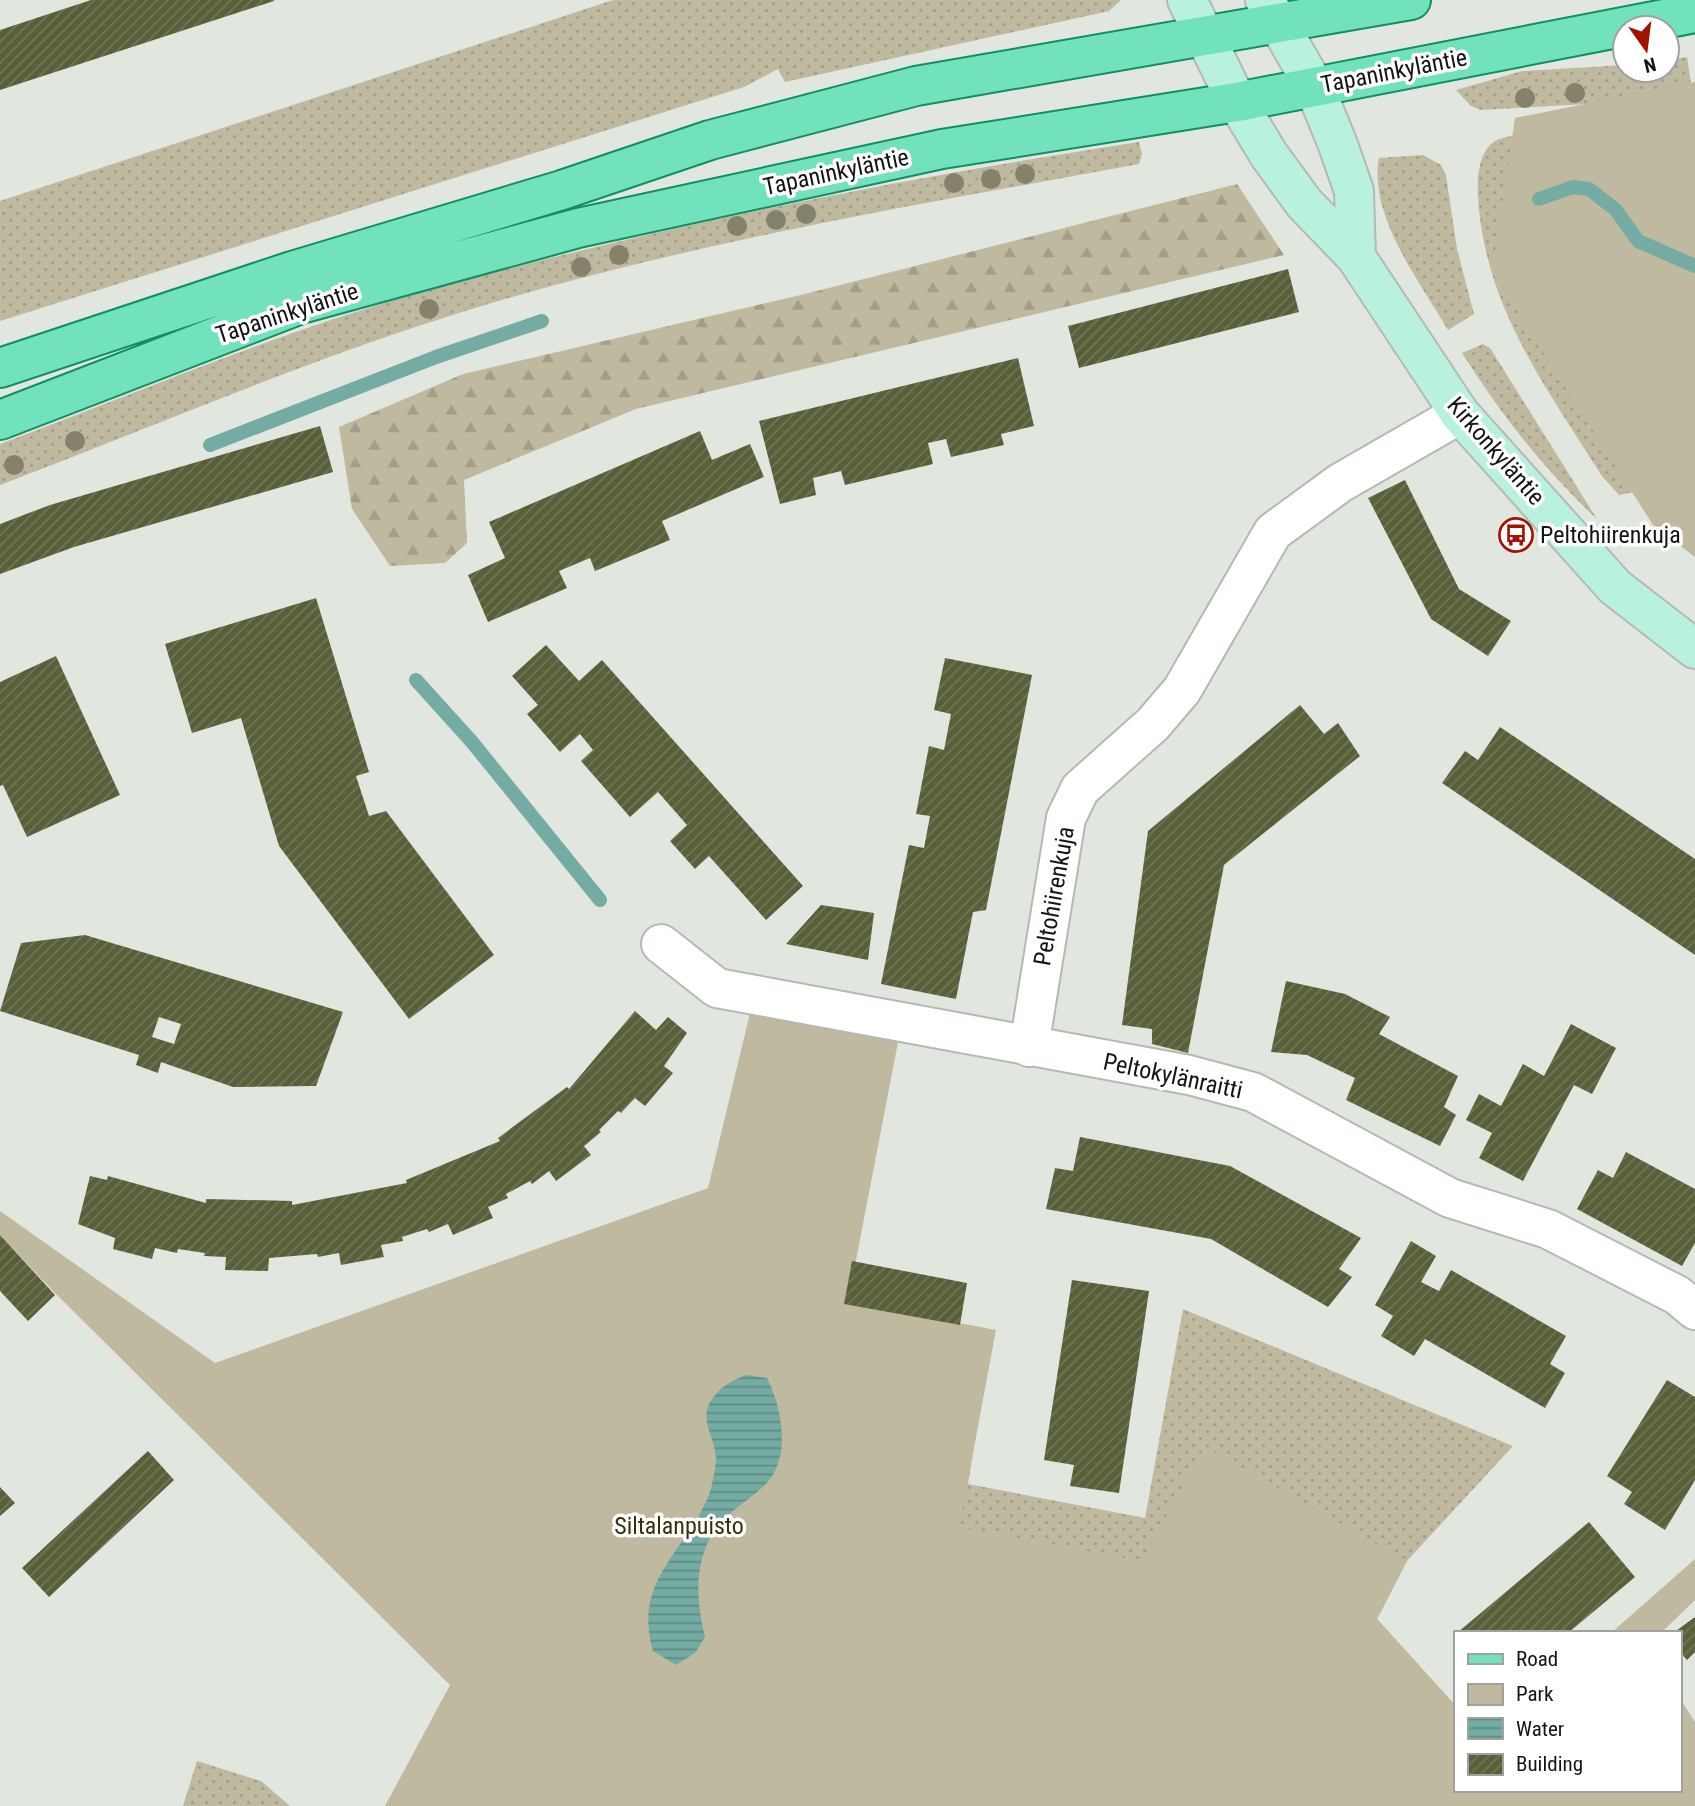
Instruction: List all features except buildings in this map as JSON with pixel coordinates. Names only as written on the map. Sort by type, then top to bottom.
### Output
[{"type":"main road","name":"Tapaninkyläntie","points":[[0,368],[292,271],[562,190],[710,140],[916,86],[1204,36],[1272,11],[1410,0]]},
{"type":"main road","name":"Tapaninkyläntie","points":[[0,420],[301,304],[578,228],[942,149],[1237,102],[1695,13]]},
{"type":"street","name":"Kirkonkyläntie","points":[[1187,0],[1237,102],[1269,155],[1304,203],[1356,257],[1460,414],[1615,587],[1695,649]]},
{"type":"street","points":[[1272,11],[1314,86],[1354,191],[1356,257]]},
{"type":"street","name":"Peltohiirenkuja","points":[[1029,1047],[1066,818],[1080,789],[1153,724],[1182,690],[1273,532],[1340,483],[1460,414]]},
{"type":"street","name":"Peltokylänraitti","points":[[661,944],[717,988],[1189,1075],[1253,1092],[1450,1198],[1548,1229],[1676,1295],[1695,1311]]},
{"type":"green space","points":[[613,0],[1121,0],[1109,11],[785,82],[778,69],[744,87],[0,321],[0,201]]},
{"type":"green space","points":[[1687,57],[1692,90],[1607,103],[1481,110],[1471,106],[1456,90],[1522,71],[1611,66],[1611,84],[1681,84],[1681,58]]},
{"type":"green space","points":[[1695,82],[1695,557],[1653,525],[1492,272],[1515,118]]},
{"type":"green space","points":[[1541,135],[1664,486],[1619,495],[1602,476],[1521,344],[1492,274],[1483,236],[1478,196],[1478,176],[1483,156],[1495,141],[1514,136]]},
{"type":"green space","points":[[1139,142],[1142,154],[1139,164],[888,210],[722,244],[639,263],[475,308],[295,370],[0,485],[0,444],[260,345],[419,293],[596,247],[776,207],[958,172]]},
{"type":"green space","points":[[1423,155],[1441,165],[1446,175],[1457,249],[1474,314],[1448,330],[1411,270],[1381,202],[1379,158]]},
{"type":"green space","points":[[1237,184],[1284,255],[636,409],[464,480],[467,543],[445,563],[390,566],[352,509],[339,427],[463,374],[805,294]]},
{"type":"green space","points":[[1483,344],[1490,348],[1597,519],[1559,481],[1524,440],[1462,353]]},
{"type":"green space","name":"Siltalanpuisto","points":[[750,1013],[898,1042],[848,1302],[996,1330],[959,1527],[1141,1561],[1205,1447],[1407,1561],[1377,1619],[1454,1704],[1454,1792],[1681,1792],[1681,1700],[1695,1722],[1695,1806],[385,1806],[450,1685],[55,1293],[0,1235],[0,1211],[215,1363],[708,1188]]},
{"type":"green space","points":[[839,1032],[896,1037],[843,1302],[993,1332],[968,1484],[1145,1518],[1183,1309],[1513,1446],[1407,1561],[1377,1619],[1454,1705],[634,1434]]},
{"type":"green space","points":[[1695,1559],[1695,1600],[1663,1631],[1613,1631]]},
{"type":"green space","points":[[197,1761],[261,1781],[290,1806],[183,1806]]},
{"type":"water","points":[[746,1375],[767,1378],[772,1390],[782,1433],[779,1461],[765,1485],[724,1519],[711,1536],[702,1558],[699,1581],[699,1603],[705,1637],[695,1653],[676,1665],[653,1651],[648,1625],[650,1603],[656,1583],[702,1510],[711,1489],[716,1457],[707,1421],[708,1406],[723,1387]]},
{"type":"waterway","points":[[1539,199],[1573,187],[1589,189],[1616,210],[1638,241],[1695,266]]},
{"type":"waterway","points":[[210,445],[436,357],[542,321]]},
{"type":"waterway","points":[[416,680],[472,742],[600,900]]},
{"type":"place","name":"Peltohiirenkuja","points":[[1516,535]]}]
